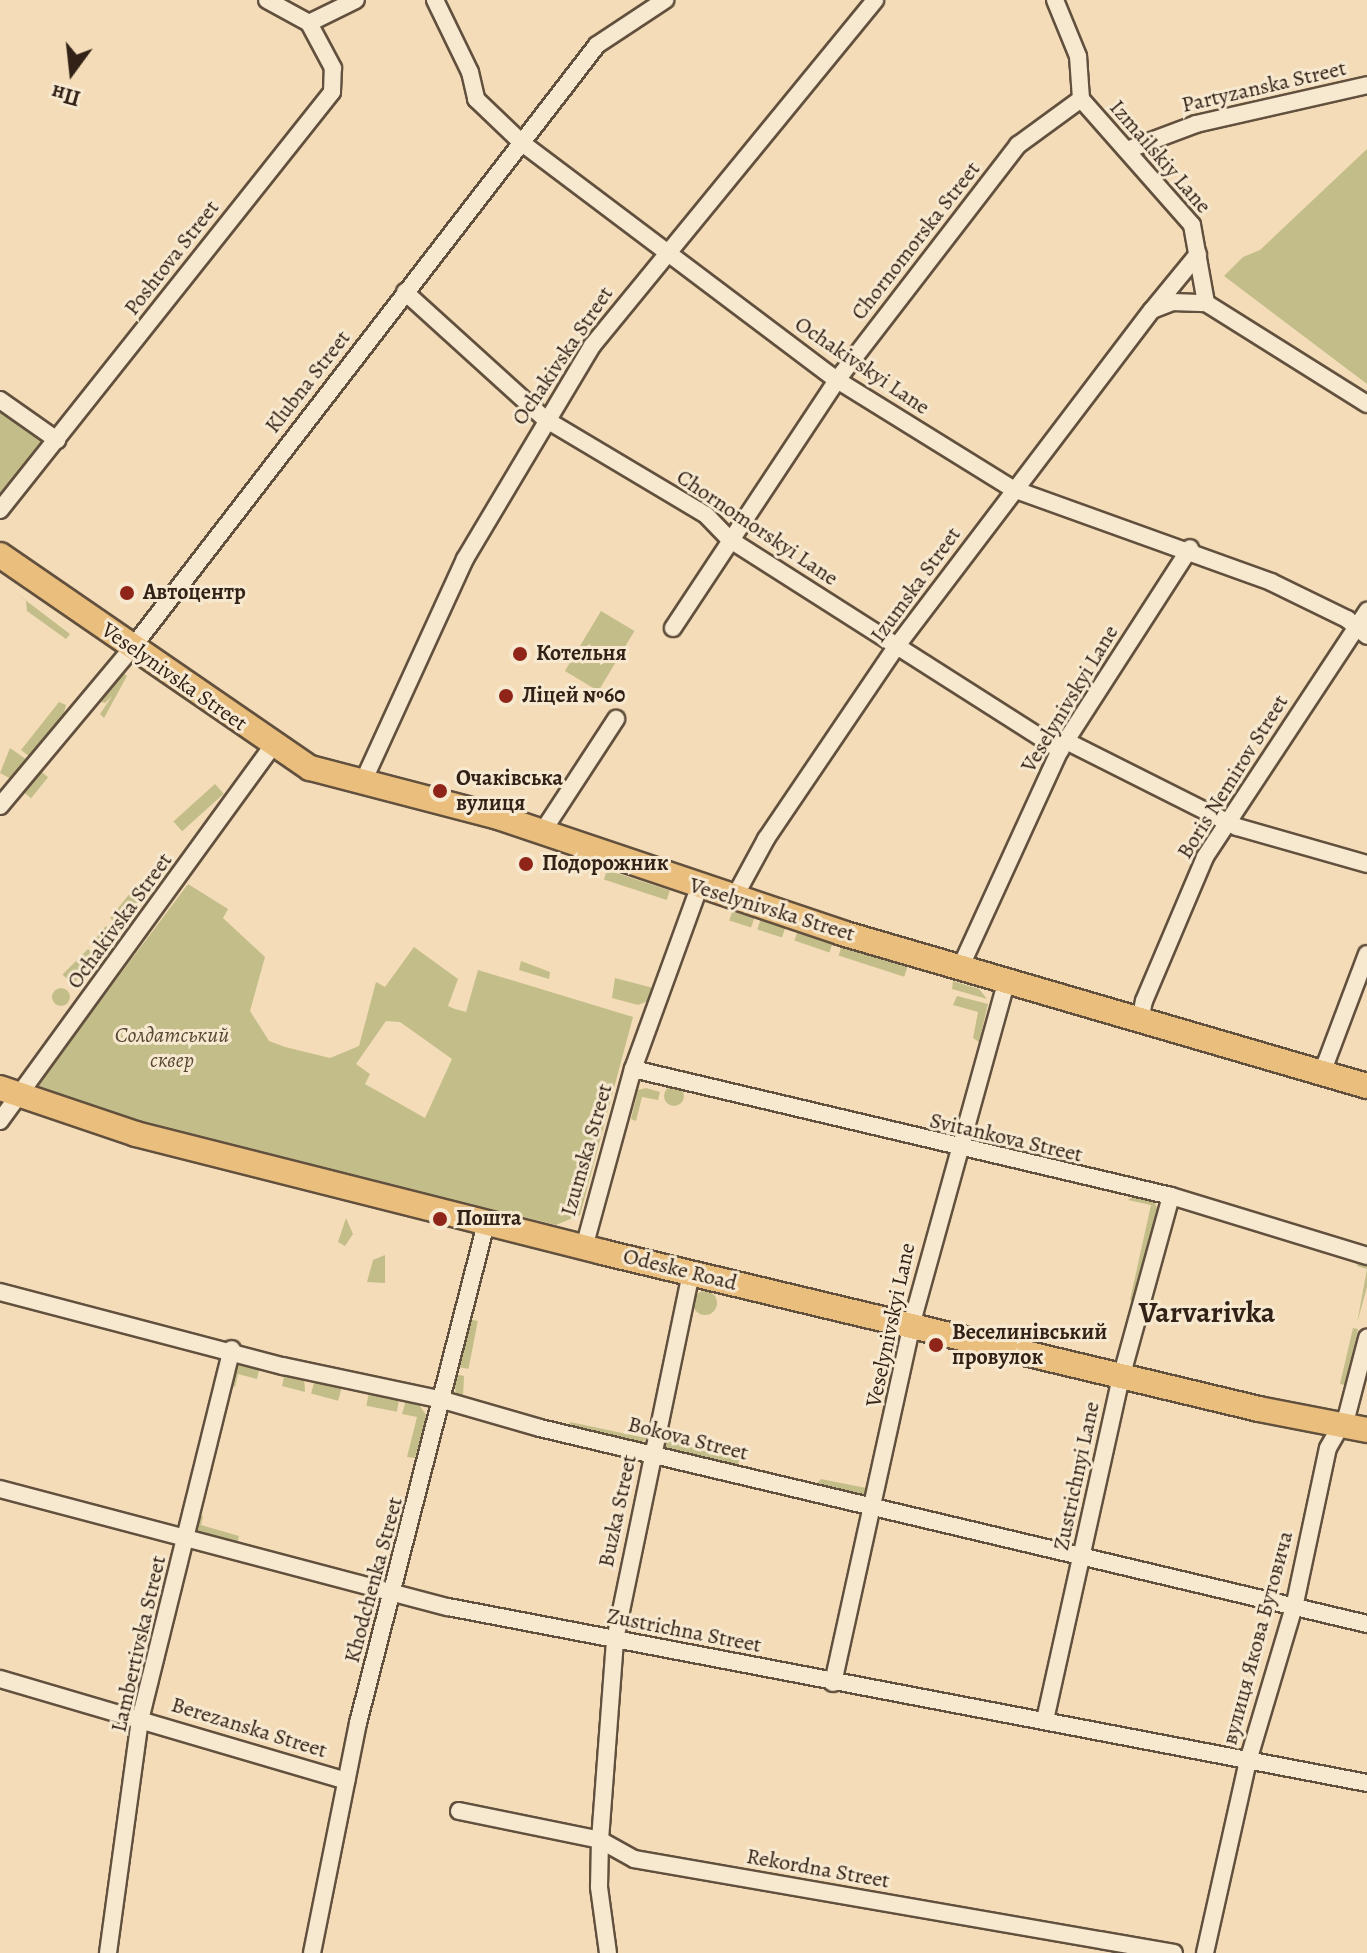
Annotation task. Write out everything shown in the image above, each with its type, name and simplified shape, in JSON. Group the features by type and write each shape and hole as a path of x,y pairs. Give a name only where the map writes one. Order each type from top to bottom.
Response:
{"highway":[{"name":"Veselynivska Street","path":"0,555 272,746 310,768 543,831 699,888 1367,1086"},
{"name":"Odeske Road","path":"9,1092 136,1134 691,1273 1121,1376 1367,1430"}],"street":[{"path":"267,0 309,23 356,0"},
{"name":"Ochakivskyi Lane","path":"435,0 470,72 476,99 522,143 664,254 837,380 1013,489 1190,548 1271,582 1362,631"},
{"name":"Klubna Street","path":"0,806 132,648 597,45 665,0"},
{"name":"Ochakivska Street","path":"362,784 439,609 545,419 592,346 664,254 875,0"},
{"name":"Izmailskiy Lane","path":"1055,0 1078,56 1081,99 1192,225 1206,303"},
{"name":"Poshtova Street","path":"0,510 332,92 333,68 309,23"},
{"name":"Partyzanska Street","path":"1127,150 1196,124 1367,85"},
{"name":"Chornomorska Street","path":"673,628 837,380 1018,145 1081,99"},
{"name":"Izumska Street","path":"734,898 766,839 896,647 1013,489 1198,254"},
{"name":"Chornomorskyi Lane","path":"405,292 545,419 706,515 729,539 896,647 970,688 986,707 1256,835 1367,864"},
{"path":"1152,310 1173,302 1206,303 1367,404"},
{"path":"0,400 57,440"},
{"name":"Veselynivskyi Lane","path":"961,966 1063,746 1190,548"},
{"name":"Boris Nemirov Street","path":"1140,1021 1186,895 1226,820 1362,631 1367,611"},
{"path":"543,831 616,719"},
{"name":"Ochakivska Street","path":"0,1121 9,1092 272,746"},
{"name":"Izumska Street","path":"585,1244 633,1069 699,888"},
{"path":"1322,1073 1367,954"},
{"name":"Veselynivskyi Lane","path":"833,1683 911,1326 953,1162 962,1149 1007,980"},
{"name":"Svitankova Street","path":"633,1069 1171,1196 1367,1256"},
{"name":"Zustrichnyi Lane","path":"1045,1720 1121,1376 1171,1196"},
{"name":"Khodchenka Street","path":"312,1953 346,1781 487,1220"},
{"name":"Buzka Street","path":"608,1953 599,1887 600,1840 615,1640 691,1273"},
{"name":"Bokova Street","path":"0,1292 392,1392 443,1400 498,1418 654,1452 871,1508 1295,1603 1367,1624"},
{"name":"вулиця Якова Бутовича","path":"1205,1953 1248,1761 1295,1603 1328,1448 1343,1424 1367,1338"},
{"name":"Lambertivska Street","path":"108,1953 140,1720 232,1349"},
{"name":"Zustrichna Street","path":"0,1489 393,1592 615,1640 1367,1783"},
{"name":"Berezanska Street","path":"0,1679 346,1781"},
{"name":"Rekordna Street","path":"459,1811 600,1840 634,1859 1174,1953"}],"green space":[{"path":"1367,149 1367,384 1224,276 1243,257 1260,250"},
{"path":"0,402 42,438 38,454 0,502"},
{"path":"12,590 70,634 66,639 27,611 26,601"},
{"path":"601,611 634,631 598,691 565,671"},
{"path":"119,670 127,676 104,718 100,714 112,696 105,703 94,700"},
{"path":"59,702 66,705 63,716 30,757 21,750"},
{"path":"10,748 27,760 13,780 0,773"},
{"path":"38,769 48,777 31,798 21,790"},
{"path":"215,784 224,794 182,831 173,821"},
{"path":"564,856 601,868 592,874 562,864"},
{"path":"607,870 670,890 667,900 604,880"},
{"path":"140,881 150,889 121,928 110,918"},
{"name":"Солдатський сквер","path":"188,884 228,909 223,918 265,957 250,1011 269,1041 285,1047 330,1058 359,1046 376,982 385,987 414,947 458,979 448,1006 455,1009 466,1012 478,970 633,1017 580,1215 556,1225 404,1188 402,1192 200,1142 34,1089","holes":["386,1021 400,1022 452,1059 425,1118 365,1084 370,1074 356,1064"]},
{"path":"733,909 755,916 751,928 729,920"},
{"path":"761,918 786,926 782,937 757,929"},
{"path":"106,926 115,935 101,954 91,944"},
{"path":"798,930 833,942 829,952 794,940"},
{"path":"842,945 908,966 904,977 839,955"},
{"path":"88,949 98,959 72,984 63,974"},
{"path":"521,961 550,972 549,979 519,970"},
{"path":"615,978 657,989 653,999 638,1005 612,998"},
{"path":"953,981 979,989 987,999 952,989"},
{"path":"61,988 70,997 61,1006 52,997"},
{"path":"957,996 988,1004 979,1042 973,1038 978,1012 953,1005"},
{"path":"674,1086 681,1089 684,1096 681,1103 674,1106 667,1103 664,1096 667,1089"},
{"path":"646,1088 660,1092 658,1100 642,1097 636,1121 631,1119 638,1090"},
{"path":"1134,1196 1155,1203 1158,1211 1135,1301 1130,1300 1151,1205 1128,1200"},
{"path":"346,1218 353,1234 345,1246 338,1242"},
{"path":"385,1255 385,1283 367,1282 373,1260"},
{"path":"1358,1260 1367,1261 1367,1269 1357,1266"},
{"path":"1367,1269 1367,1287 1357,1323"},
{"path":"705,1291 716,1298 717,1303 710,1314 705,1315 694,1308 693,1303 700,1292"},
{"path":"468,1319 478,1321 468,1369 459,1367"},
{"path":"1353,1328 1358,1329 1345,1385 1340,1384"},
{"path":"239,1362 260,1366 257,1379 238,1374 235,1387 230,1386"},
{"path":"285,1372 304,1377 305,1392 282,1386"},
{"path":"454,1374 464,1376 463,1397 511,1409 508,1415 456,1397"},
{"path":"315,1379 342,1386 338,1401 311,1393"},
{"path":"369,1392 399,1398 397,1412 366,1406"},
{"path":"406,1400 417,1402 427,1416 415,1458 407,1457 417,1417 402,1414"},
{"path":"646,1421 646,1439 638,1445 570,1431 570,1422 641,1437"},
{"path":"663,1422 670,1424 666,1440 739,1460 737,1470 665,1448 660,1444"},
{"path":"869,1476 875,1477 864,1498 812,1489 821,1479 866,1488"},
{"path":"197,1514 203,1516 201,1525 239,1536 236,1547 196,1534"}],"place":[{"name":"Автоцентр","path":"127,593"},
{"name":"Котельня","path":"520,654"},
{"name":"Ліцей №60","path":"506,696"},
{"name":"Очаківська вулиця","path":"440,791"},
{"name":"Подорожник","path":"526,864"},
{"name":"Пошта","path":"440,1219"},
{"name":"Веселинівський провулок","path":"936,1345"}],"district":[{"name":"Varvarivka","path":"1207,1312"}]}
